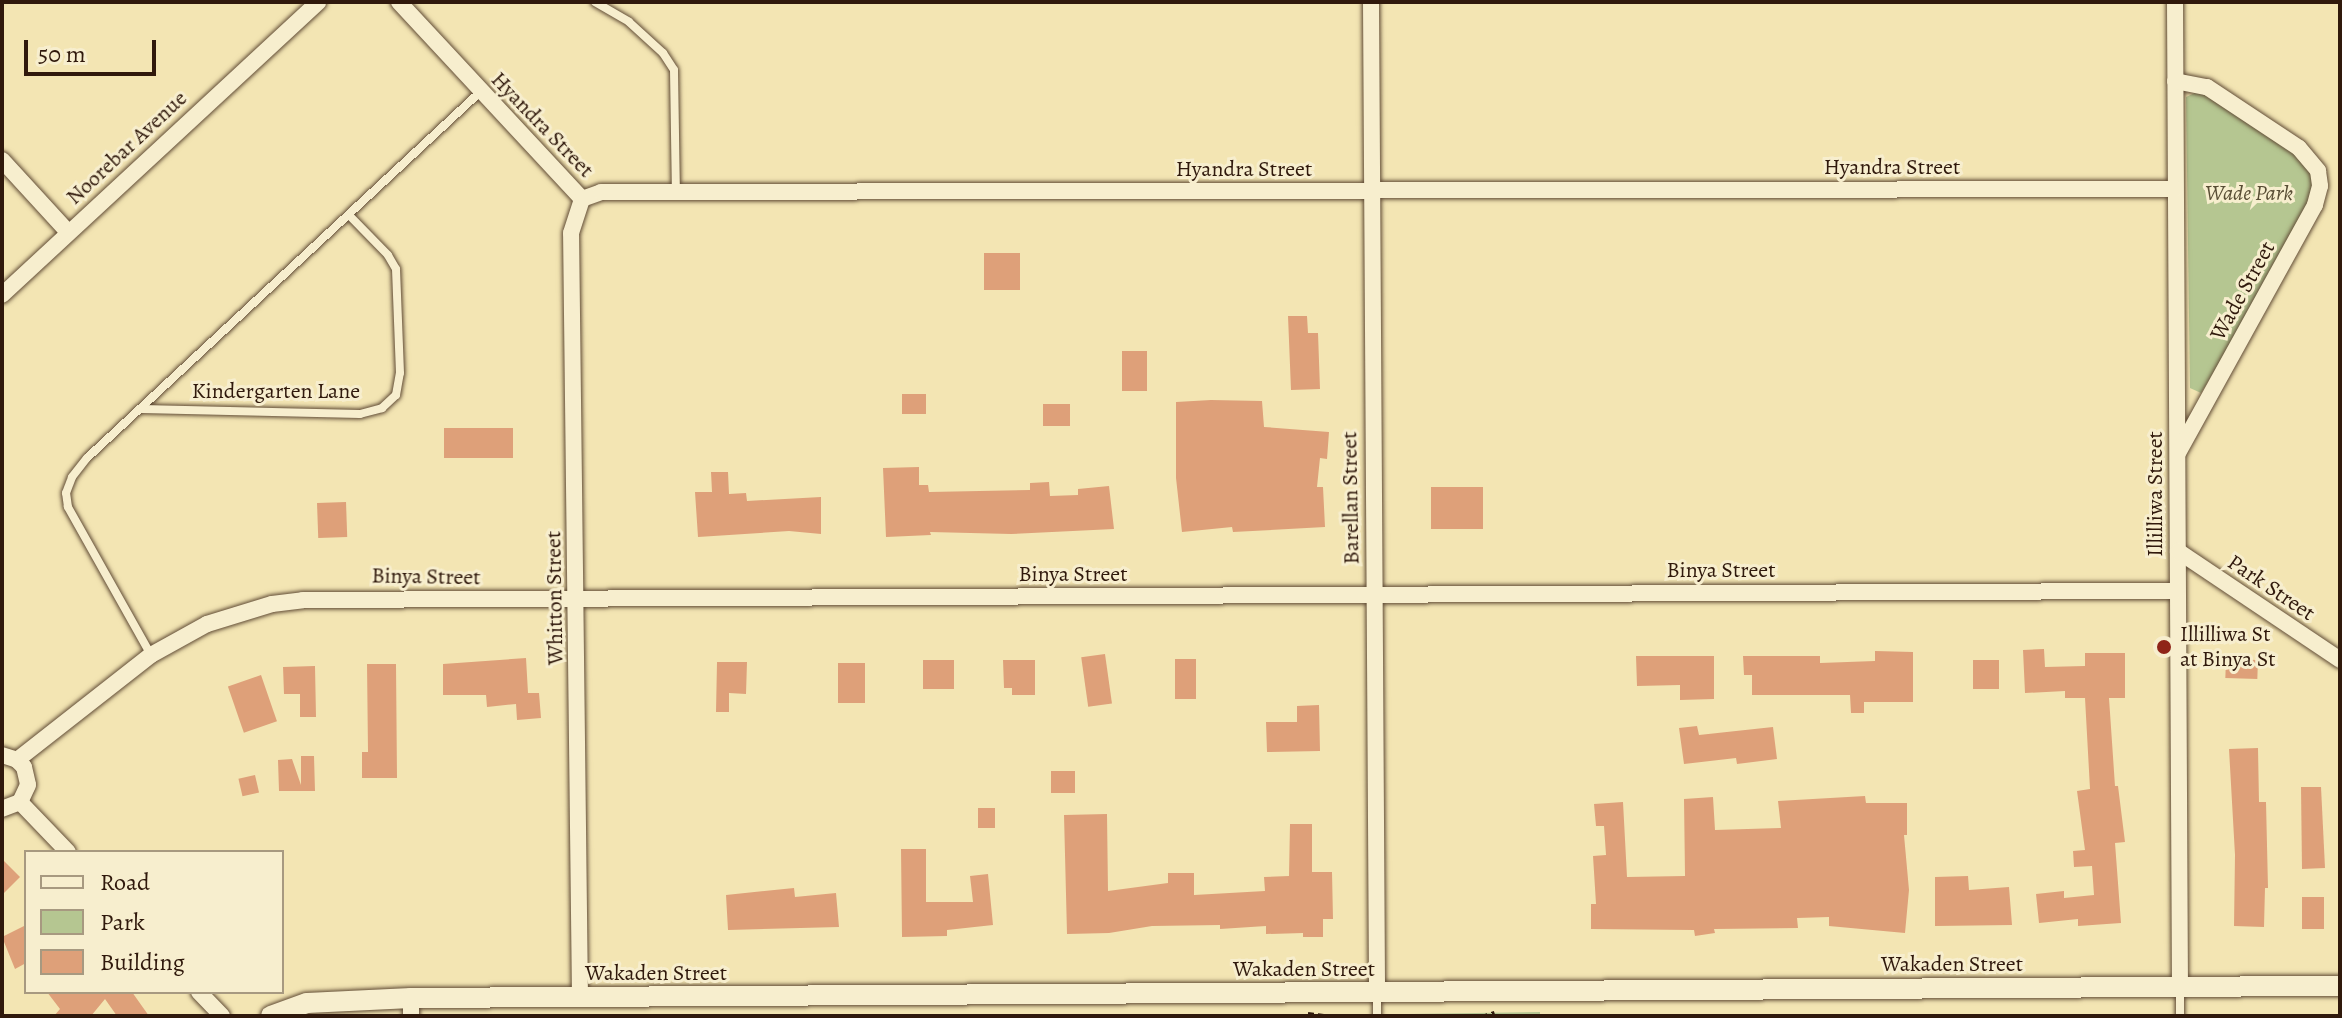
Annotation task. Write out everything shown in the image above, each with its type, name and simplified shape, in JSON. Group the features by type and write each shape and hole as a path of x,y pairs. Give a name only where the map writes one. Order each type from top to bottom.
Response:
{"street":[{"name":"Noorebar Avenue","path":"2,295 318,2"},
{"name":"Hyandra Street","path":"399,2 582,199 601,192 2175,189"},
{"name":"Barellan Street","path":"1371,2 1377,994"},
{"name":"Illilliwa Street","path":"2175,2 2180,987"},
{"name":"Wade Street","path":"2175,81 2207,87 2299,148 2318,171 2320,186 2315,205 2178,453"},
{"path":"2,160 68,232"},
{"name":"Whitton Street","path":"580,998 578,601 571,233 582,199"},
{"name":"Park Street","path":"2178,551 2340,660"},
{"name":"Binya Street","path":"10,758 151,655 207,624 272,604 370,598 578,601 2177,591"},
{"path":"2,809 20,802 28,785 28,775 10,758"},
{"path":"20,802 66,850"},
{"name":"Wakaden Street","path":"271,1016 307,1003 411,1007 580,998 2340,986"},
{"path":"201,994 222,1016"}],"lane":[{"path":"595,2 629,22 663,53 674,70 676,192"},
{"name":"Kindergarten Lane","path":"151,655 73,519 66,493 72,477 87,458 480,92"},
{"name":"Kindergarten Lane","path":"142,409 360,414 382,408 396,395 400,373 396,269 388,255 349,215"},
{"path":"2180,987 2180,1016"},
{"path":"1377,994 1377,1016"}],"green space":[{"name":"Wade Park","path":"2199,91 2300,154 2310,167 2315,205 2201,393 2190,388 2186,97"},
{"path":"1540,1012 1540,1016 1408,1016 1408,1014"}],"building":[{"path":"984,253 1020,253 1020,290 984,290"},
{"path":"1288,316 1307,316 1308,333 1318,333 1320,389 1291,390"},
{"path":"1122,351 1147,351 1147,391 1122,391"},
{"path":"902,394 926,394 926,414 902,414"},
{"path":"1262,401 1264,427 1329,432 1327,459 1320,458 1317,487 1323,487 1325,527 1233,532 1232,527 1182,532 1176,478 1176,402"},
{"path":"1043,404 1070,404 1070,426 1043,426"},
{"path":"444,428 513,428 513,458 444,458"},
{"path":"919,467 919,485 928,485 929,492 1030,490 1030,483 1049,482 1050,496 1078,495 1078,489 1109,486 1114,529 1011,534 930,532 931,535 886,537 883,468"},
{"path":"711,472 728,472 729,494 746,493 747,501 821,497 821,534 789,531 698,537 695,492 712,492"},
{"path":"1431,487 1483,487 1483,529 1431,529"},
{"path":"346,502 347,537 318,538 317,503"},
{"path":"2044,649 2045,667 2085,666 2085,653 2125,653 2125,698 2109,698 2115,786 2118,786 2125,842 2115,843 2121,923 2078,926 2078,919 2039,923 2036,894 2064,891 2064,898 2094,895 2092,866 2074,867 2073,851 2085,850 2077,791 2090,789 2085,698 2065,698 2065,691 2025,693 2023,650"},
{"path":"1875,651 1913,652 1913,702 1864,702 1864,713 1851,713 1850,695 1752,695 1752,675 1744,675 1743,656 1820,656 1820,663 1875,661"},
{"path":"1105,654 1112,704 1088,707 1081,657"},
{"path":"1636,656 1714,656 1714,699 1680,700 1680,685 1637,686"},
{"path":"526,658 528,693 539,693 541,718 517,720 516,704 487,707 486,695 443,695 443,664"},
{"path":"1175,659 1196,659 1196,699 1175,699"},
{"path":"2226,659 2258,660 2257,679 2225,678"},
{"path":"923,660 954,660 954,689 923,689"},
{"path":"1003,660 1035,660 1035,695 1012,695 1012,688 1004,688"},
{"path":"1973,660 1999,660 1999,689 1973,689"},
{"path":"717,662 747,662 746,694 729,693 729,712 716,712"},
{"path":"838,663 865,663 865,703 838,703"},
{"path":"367,664 396,664 397,778 362,778 362,752 368,752"},
{"path":"315,666 316,717 300,717 300,694 284,694 283,667"},
{"path":"261,675 277,721 244,733 228,686"},
{"path":"1319,705 1320,751 1267,752 1266,722 1297,722 1297,706"},
{"path":"1697,726 1699,735 1773,727 1777,759 1737,764 1736,758 1684,764 1679,728"},
{"path":"2258,748 2259,802 2266,802 2268,888 2265,888 2264,927 2234,926 2235,855 2229,749"},
{"path":"301,756 314,756 315,791 279,791 278,760 292,759 301,785"},
{"path":"1051,771 1075,771 1075,793 1051,793"},
{"path":"255,775 259,793 242,796 238,779"},
{"path":"2301,787 2321,787 2325,868 2302,869"},
{"path":"1865,796 1866,803 1907,803 1907,835 1904,835 1909,890 1905,933 1829,926 1829,917 1797,918 1798,928 1714,929 1715,933 1695,936 1694,930 1591,929 1591,904 1596,904 1593,856 1606,855 1604,826 1596,826 1594,804 1623,802 1627,877 1685,876 1684,799 1713,797 1715,830 1781,828 1778,801"},
{"path":"978,808 995,808 995,828 978,828"},
{"path":"1107,814 1108,891 1168,883 1168,873 1194,873 1194,895 1265,891 1264,877 1289,876 1290,824 1312,824 1312,872 1332,872 1333,919 1323,919 1323,937 1303,937 1303,933 1266,934 1266,926 1220,929 1220,925 1152,926 1109,933 1067,934 1064,815"},
{"path":"901,849 926,849 926,902 973,902 970,876 988,874 993,925 947,930 947,936 902,937"},
{"path":"2,859 20,877 2,895"},
{"path":"1968,876 1969,890 2009,887 2012,925 1935,926 1935,877"},
{"path":"794,888 795,897 836,893 839,927 728,930 726,895"},
{"path":"2302,897 2324,897 2324,929 2302,929"},
{"path":"24,926 24,964 15,969 2,937"},
{"path":"49,994 133,994 149,1016 117,1016 105,999 91,1016 54,1016 60,1009"}],"place":[{"name":"Illilliwa St at Binya St","path":"2164,647"}]}
